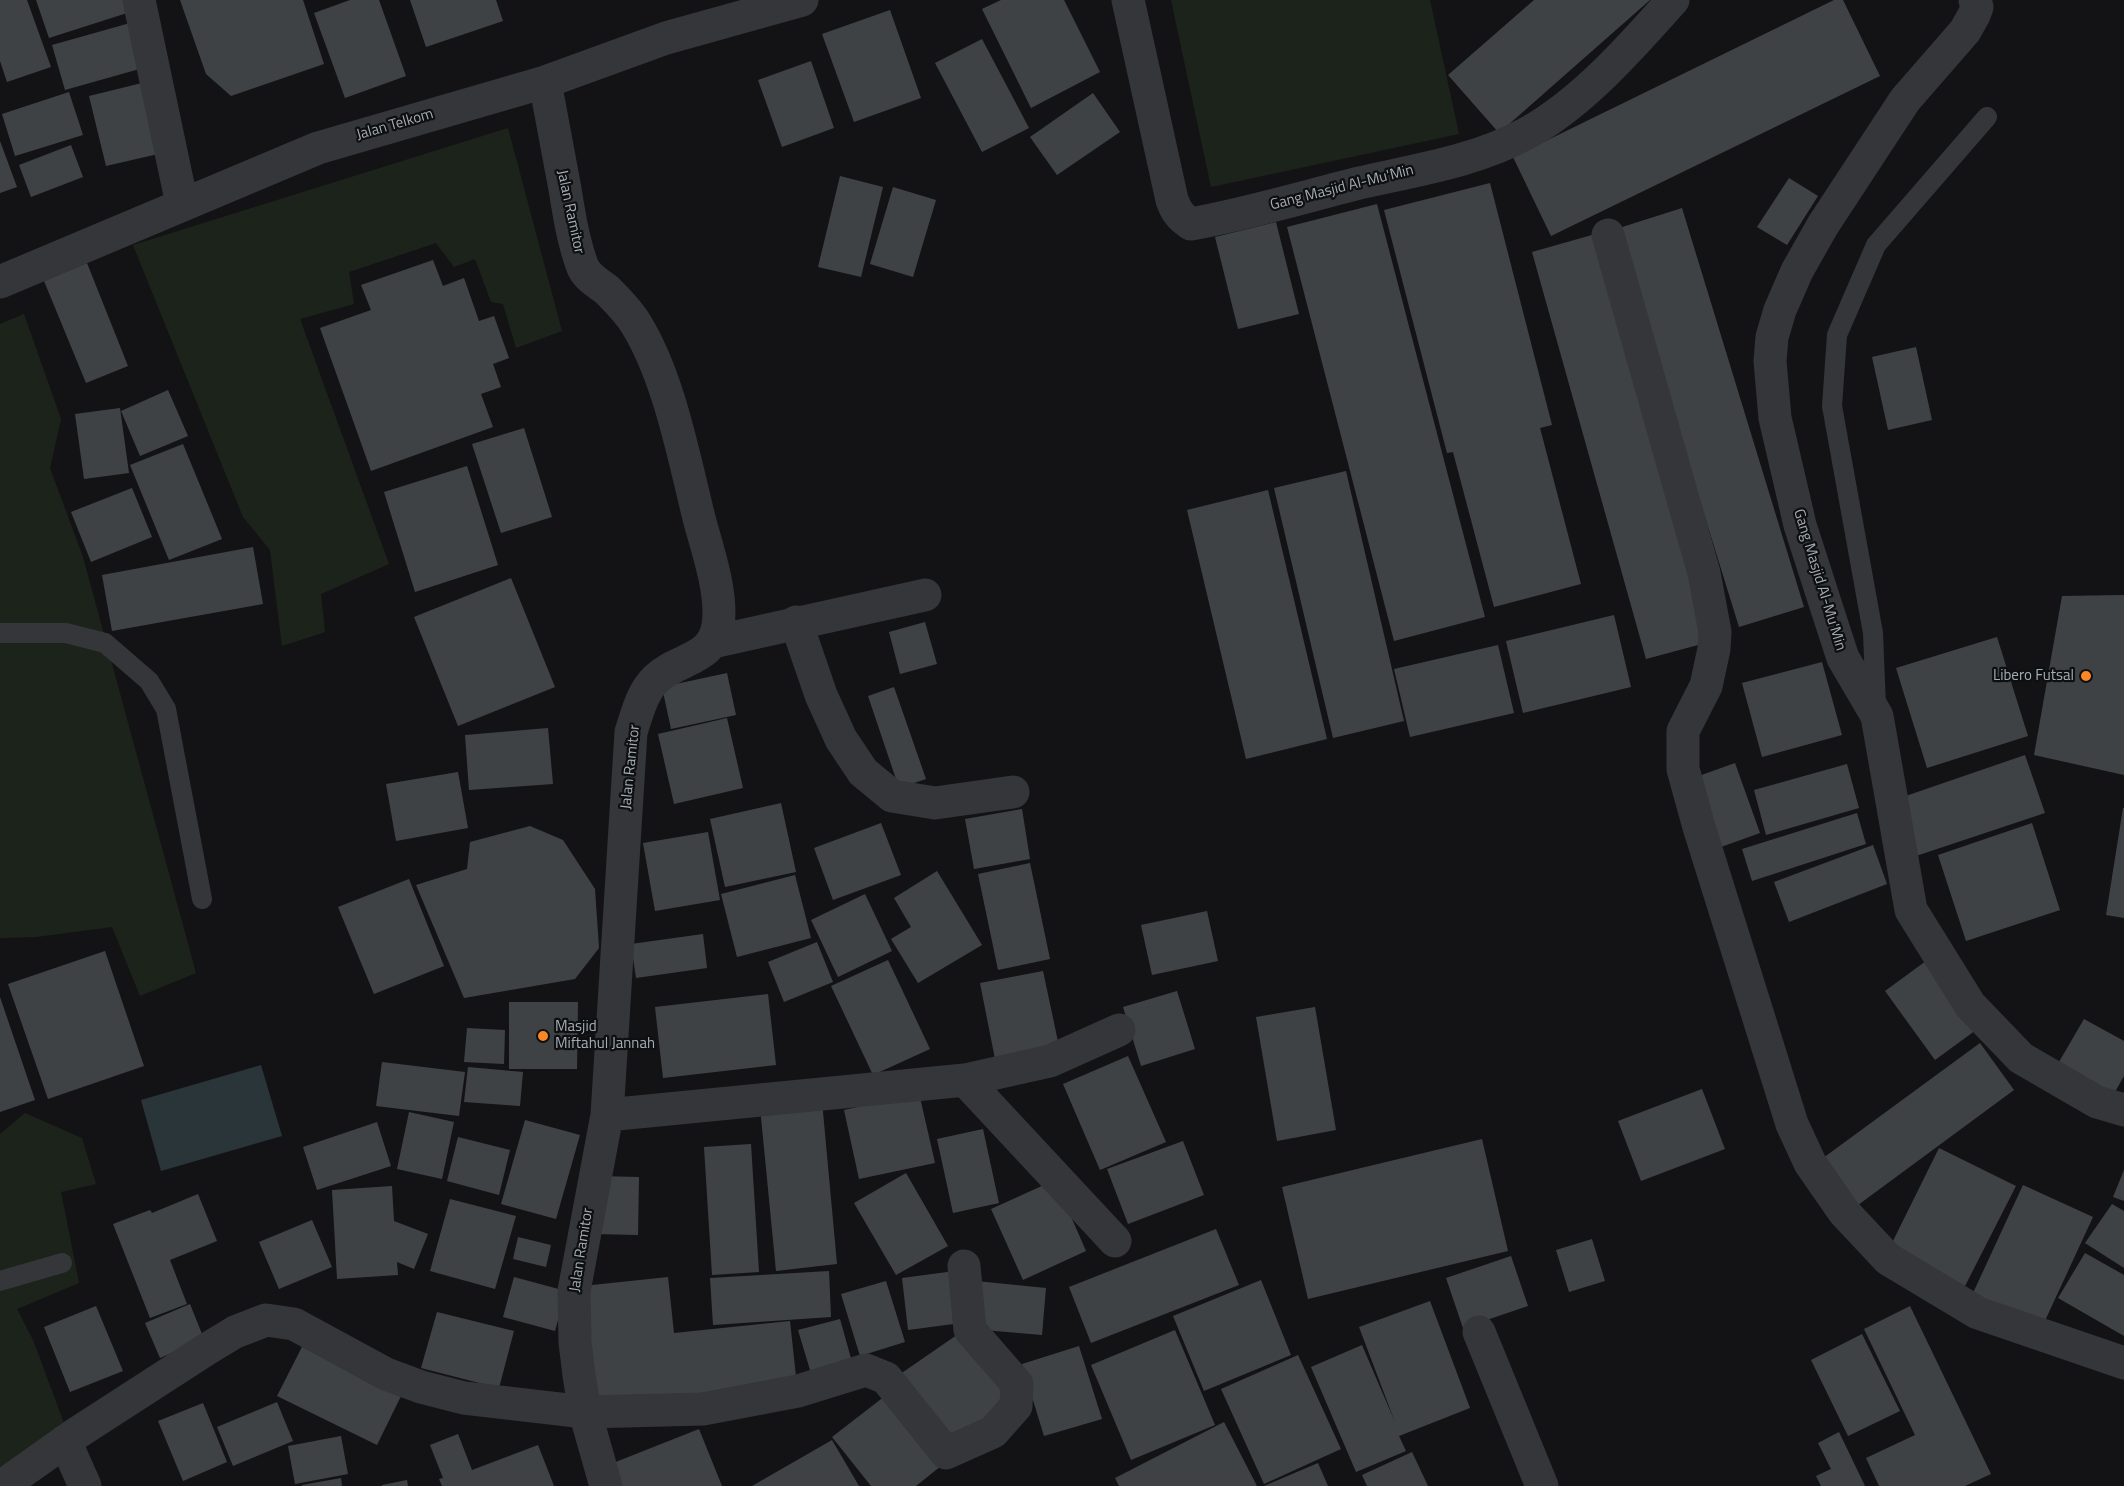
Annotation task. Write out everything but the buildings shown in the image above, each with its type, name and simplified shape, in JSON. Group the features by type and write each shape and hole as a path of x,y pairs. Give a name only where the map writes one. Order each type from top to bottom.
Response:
{"street":[{"path":"139,0 182,204"},
{"name":"Jalan Telkom","path":"0,282 318,148 545,82 666,38 802,0"},
{"name":"Gang Masjid Al-Mu'Min","path":"1128,0 1172,200 1181,218 1191,224 1474,156 1529,133 1553,117 1612,65 1673,0"},
{"name":"Gang Masjid Al-Mu'Min","path":"1975,0 1977,7 1965,31 1905,100 1823,225 1797,271 1780,310 1772,337 1770,361 1775,418 1800,525 1843,658 1877,716 1911,910 1970,1005 2021,1058 2097,1102 2124,1110"},
{"name":"Jalan Ramitor","path":"545,82 571,225 582,265 586,273 615,298 635,321 646,341 673,417 714,576 718,624 713,642 690,660 655,679 644,696 632,732 607,1115 574,1291 575,1342 585,1412 606,1486"},
{"path":"1608,235 1704,573 1715,632 1714,649 1706,686 1683,731 1683,769 1706,850 1796,1134 1810,1163 1844,1212 1888,1259 1978,1313 2124,1363"},
{"path":"713,642 925,595"},
{"path":"796,622 821,695 841,740 863,772 892,796 935,803 1013,792"},
{"path":"607,1115 965,1080 1050,1061 1119,1030"},
{"path":"965,1080 1115,1241"},
{"path":"2,1486 65,1441 235,1332 266,1320 294,1324 386,1374 420,1387 464,1398 585,1412 703,1409 798,1391 867,1370 885,1378 946,1453 993,1432 1016,1406 1017,1384 970,1330 964,1266"},
{"path":"1479,1332 1542,1486"},
{"path":"65,1441 85,1486"}],"lane":[{"path":"1877,716 1874,633 1832,405 1837,335 1876,245 1988,117"},
{"path":"0,633 66,633 105,643 150,681 166,709 202,899"},
{"path":"0,1281 62,1263"}],"shaded area":[{"path":"1171,0 1430,0 1459,134 1211,187"},
{"path":"508,128 562,331 516,348 503,304 491,302 475,259 454,267 436,243 349,272 354,304 300,319 389,564 321,594 325,632 282,646 270,550 243,517 133,245"},
{"path":"24,314 61,419 50,468 83,557 196,973 140,996 112,927 36,937 0,938 0,324"},
{"path":"261,1065 282,1136 161,1171 141,1100"},
{"path":"25,1113 82,1138 96,1184 61,1192 79,1283 17,1309 33,1340 71,1442 0,1467 0,1134"}],"place":[{"name":"Libero Futsal","path":"2086,676"},
{"name":"Masjid Miftahul Jannah","path":"543,1036"}]}
